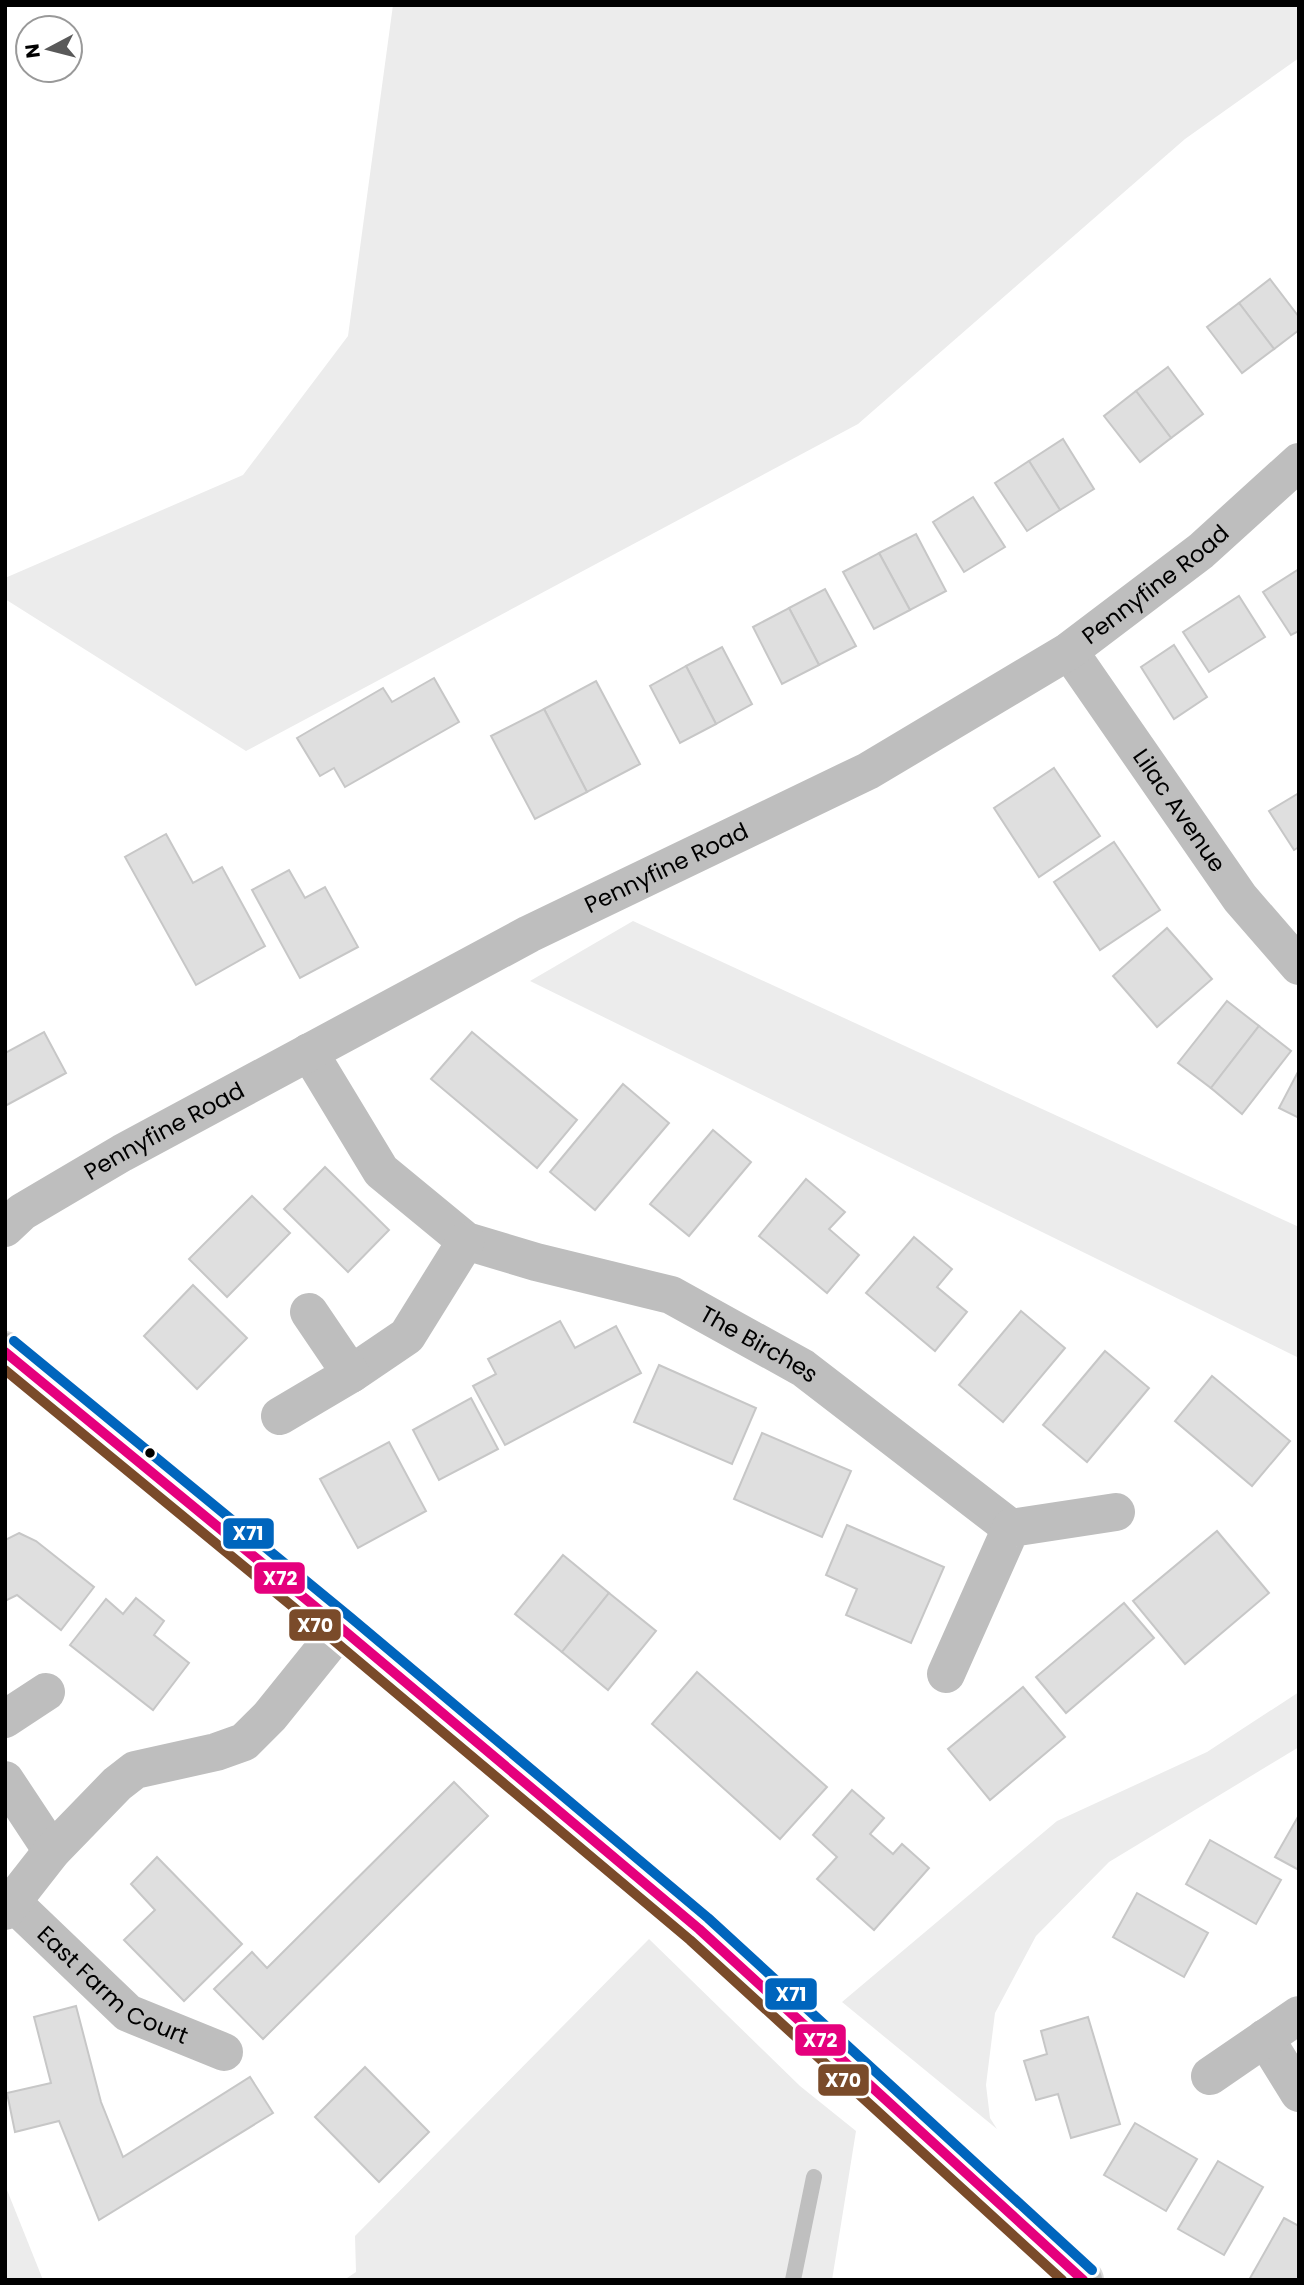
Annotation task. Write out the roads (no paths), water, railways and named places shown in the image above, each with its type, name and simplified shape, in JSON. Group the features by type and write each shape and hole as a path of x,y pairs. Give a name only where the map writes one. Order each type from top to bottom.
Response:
{"main road":[{"name":"Pennyfine Road","path":"5,1228 22,1212 122,1153 529,934 868,771 1069,650 1201,551 1299,462"},
{"name":"Lilac Avenue","path":"1069,650 1240,898 1299,966"},
{"name":"The Birches","path":"309,1052 381,1171 466,1241 536,1262 671,1295 803,1368 1011,1528"},
{"path":"280,1416 351,1374 407,1336 466,1241"},
{"path":"309,1312 351,1374"},
{"path":"5,1352 341,1628 699,1929 1083,2280"},
{"path":"946,1674 1011,1528 1116,1512"},
{"name":"East Farm Court","path":"224,2052 128,2014 9,1906 52,1851 117,1784 135,1770 216,1752 244,1742 270,1716 341,1628"},
{"path":"5,1719 46,1692"},
{"path":"5,1780 52,1851"},
{"path":"1210,2076 1299,2015"},
{"path":"1265,2038 1299,2092"}],"waterway":[{"path":"793,2280 814,2177"}]}
